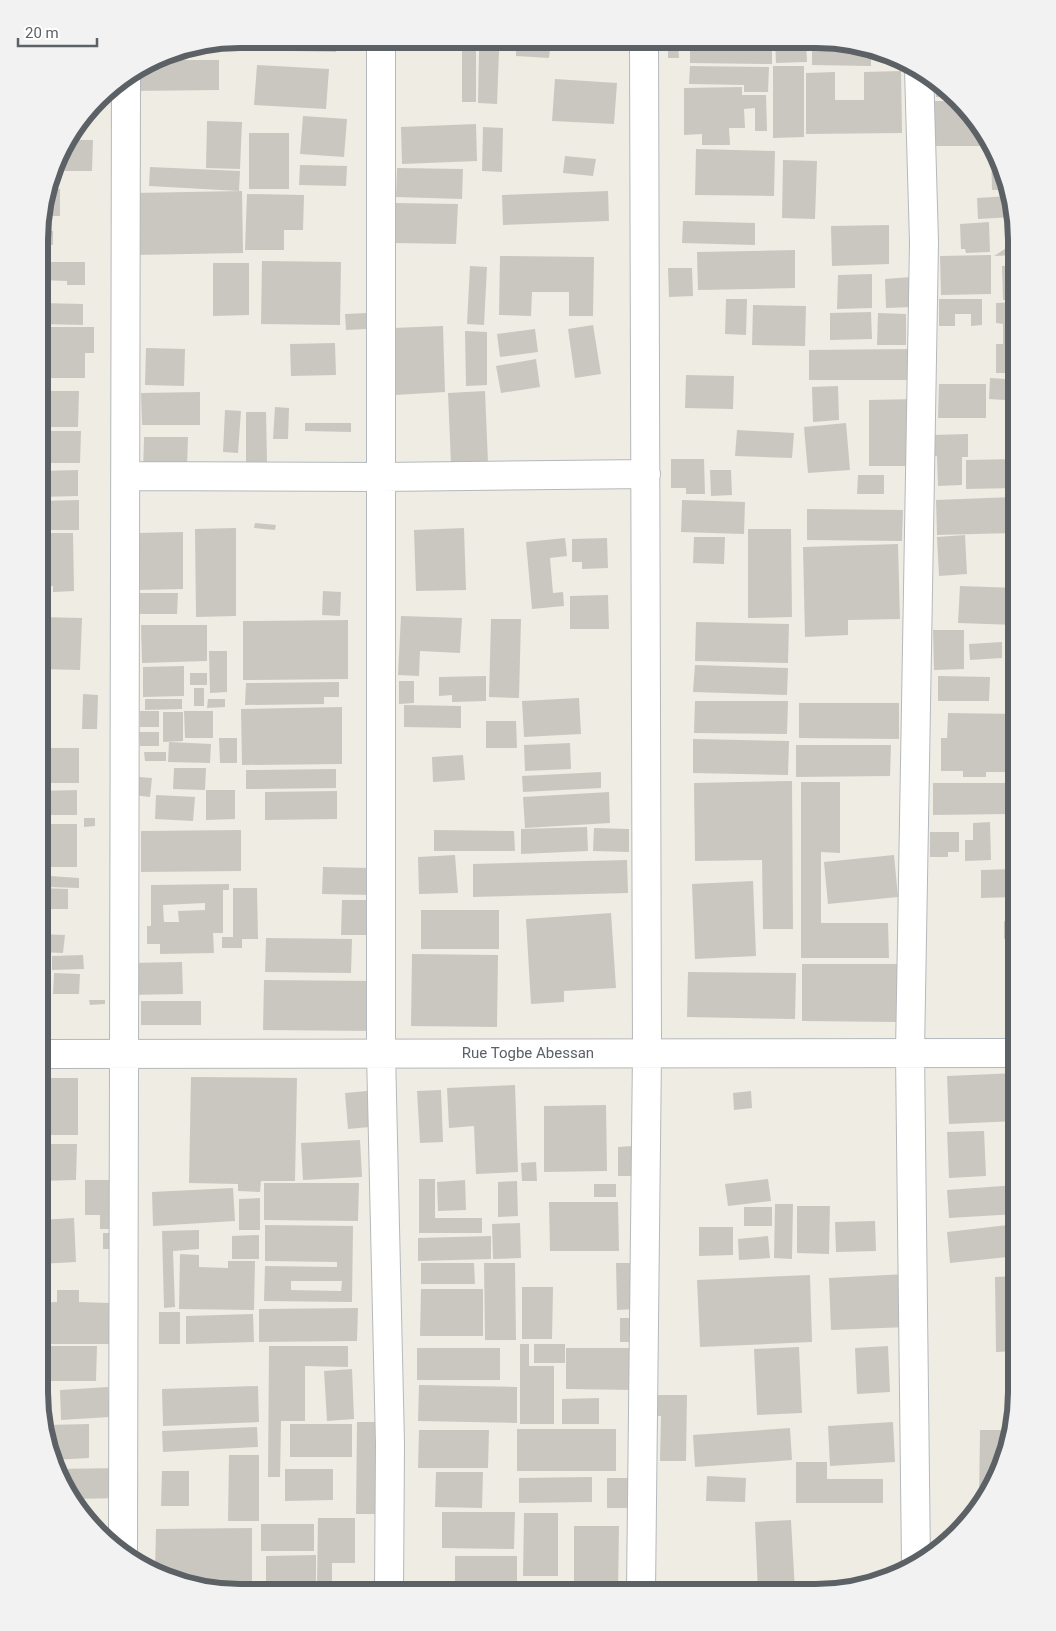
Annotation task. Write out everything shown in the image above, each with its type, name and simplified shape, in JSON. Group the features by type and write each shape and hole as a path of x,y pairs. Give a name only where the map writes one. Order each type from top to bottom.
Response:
{"street":[{"path":"381,48 381,1054 390,1444 389,1584"},
{"path":"641,1584 647,1053 644,48"},
{"path":"916,1556 910,1053 924,242 919,78"},
{"path":"124,1545 126,85"},
{"path":"126,476 381,477 646,474"},
{"name":"Rue Togbe Abessan","path":"48,1054 1008,1053"}],"building":[{"path":"246,48 283,48 283,50 246,50"},
{"path":"291,48 336,48 336,52 291,51"},
{"path":"516,48 550,48 549,58 516,56"},
{"path":"678,48 679,58 668,58 668,49 661,49"},
{"path":"690,48 772,48 772,64 690,63"},
{"path":"775,48 806,48 807,62 776,63"},
{"path":"812,48 841,49 871,56 871,66 812,65"},
{"path":"462,51 476,51 476,102 462,102"},
{"path":"479,51 499,51 497,104 478,103"},
{"path":"172,60 219,60 219,90 130,91 130,82 166,62"},
{"path":"257,65 329,69 326,109 254,105"},
{"path":"690,66 769,67 768,92 744,92 744,85 689,84"},
{"path":"773,66 804,66 804,137 773,138"},
{"path":"901,71 902,133 806,134 806,73 835,72 835,100 864,100 864,72"},
{"path":"555,79 617,83 614,124 552,121"},
{"path":"742,87 742,95 766,95 767,131 755,131 755,108 744,109 745,128 729,128 730,145 702,145 702,134 684,135 684,88"},
{"path":"936,89 945,97 936,97"},
{"path":"932,101 949,101 969,123 984,146 931,146"},
{"path":"303,116 347,119 344,157 300,154"},
{"path":"207,121 242,122 240,169 206,168"},
{"path":"476,124 477,161 402,164 401,127"},
{"path":"483,127 503,128 502,172 482,171"},
{"path":"249,133 289,133 289,189 249,189"},
{"path":"76,140 93,140 92,171 60,171"},
{"path":"696,149 775,151 774,196 695,195"},
{"path":"565,156 596,159 593,176 563,173"},
{"path":"783,160 817,161 815,219 782,218"},
{"path":"991,160 1002,190 992,190"},
{"path":"300,165 347,166 346,186 299,185"},
{"path":"150,167 240,171 239,191 149,186"},
{"path":"397,168 463,169 462,199 396,197"},
{"path":"54,189 60,189 60,216 49,216"},
{"path":"242,191 243,253 134,255 133,193"},
{"path":"608,191 609,221 503,225 502,195"},
{"path":"247,194 304,195 303,230 284,230 284,250 245,250"},
{"path":"1004,196 1007,217 978,219 977,198"},
{"path":"395,203 458,204 456,244 394,243"},
{"path":"683,221 755,223 755,245 682,243"},
{"path":"989,222 990,252 966,253 965,249 961,249 960,224"},
{"path":"889,225 889,264 832,266 831,226"},
{"path":"48,231 53,231 53,245 48,245"},
{"path":"1008,247 1008,255 994,256"},
{"path":"795,250 795,288 698,290 697,252"},
{"path":"991,255 991,294 941,295 940,256"},
{"path":"500,256 594,257 593,316 569,316 569,292 532,292 531,316 499,315"},
{"path":"262,261 341,262 340,325 261,324"},
{"path":"48,262 85,262 85,285 67,285 67,281 48,280"},
{"path":"213,263 249,263 249,315 213,316"},
{"path":"470,266 487,267 484,325 467,324"},
{"path":"1002,266 1008,266 1008,300 1003,300"},
{"path":"668,268 692,268 693,296 669,297"},
{"path":"872,274 872,308 837,309 838,275"},
{"path":"911,277 912,307 886,308 885,279"},
{"path":"726,299 747,299 746,335 725,334"},
{"path":"939,299 982,299 982,325 971,326 971,314 955,314 955,326 939,326"},
{"path":"1008,302 1008,373 996,373 996,344 1003,344 1003,324 996,323 996,303"},
{"path":"48,303 83,304 83,325 48,324"},
{"path":"753,305 806,306 805,346 752,345"},
{"path":"871,312 872,339 830,340 830,313"},
{"path":"367,313 367,329 346,330 345,314"},
{"path":"878,313 906,314 906,345 877,345"},
{"path":"593,325 601,374 575,378 568,329"},
{"path":"443,326 445,392 395,395 393,328"},
{"path":"48,327 94,327 94,353 85,353 85,378 48,378"},
{"path":"535,329 538,352 500,357 497,334"},
{"path":"465,331 487,332 487,385 466,386"},
{"path":"335,343 336,375 291,376 290,344"},
{"path":"146,348 185,349 184,386 145,385"},
{"path":"910,349 910,380 809,380 809,350"},
{"path":"536,359 540,387 501,393 496,366"},
{"path":"686,375 734,376 733,409 685,408"},
{"path":"990,378 1005,379 1005,400 989,399"},
{"path":"939,384 986,384 986,418 938,418"},
{"path":"838,386 839,420 813,422 812,387"},
{"path":"48,391 79,391 78,427 48,427"},
{"path":"485,391 488,462 451,464 448,393"},
{"path":"200,392 200,425 142,425 141,393"},
{"path":"916,399 916,466 869,466 869,400"},
{"path":"275,407 289,408 288,439 273,439"},
{"path":"225,410 241,411 238,453 223,452"},
{"path":"246,412 266,412 267,462 246,462"},
{"path":"305,423 351,423 351,432 305,431"},
{"path":"846,423 850,470 808,473 804,427"},
{"path":"737,430 794,433 792,458 735,456"},
{"path":"48,431 81,431 80,463 48,463"},
{"path":"968,434 968,457 962,457 962,485 938,486 937,456 933,456 932,435"},
{"path":"144,437 188,437 187,467 143,472"},
{"path":"671,459 704,459 705,494 686,494 686,488 671,488"},
{"path":"1008,459 1008,488 966,489 966,460"},
{"path":"78,470 78,496 48,497 48,471"},
{"path":"710,470 731,470 732,495 711,496"},
{"path":"858,475 884,475 884,494 857,494"},
{"path":"1008,497 1008,533 937,535 936,500"},
{"path":"79,500 79,530 48,530 48,501"},
{"path":"682,500 745,502 744,534 681,532"},
{"path":"807,509 903,510 902,541 807,540"},
{"path":"255,523 276,525 275,530 254,528"},
{"path":"236,528 236,616 196,617 195,529"},
{"path":"464,528 466,590 416,591 414,530"},
{"path":"748,529 791,529 792,617 748,618"},
{"path":"183,532 183,589 137,590 137,533"},
{"path":"48,533 73,533 74,591 53,592 53,586 48,586"},
{"path":"965,535 967,574 939,576 937,537"},
{"path":"694,537 725,537 724,564 693,563"},
{"path":"565,538 567,556 550,558 553,593 563,592 564,606 532,609 526,542"},
{"path":"607,538 608,568 582,569 582,562 572,562 572,539"},
{"path":"898,544 900,619 848,620 848,635 805,637 803,547"},
{"path":"960,586 1008,588 1008,625 958,623"},
{"path":"323,591 341,592 340,616 322,615"},
{"path":"133,593 178,593 177,614 134,614"},
{"path":"608,595 609,629 570,629 570,596"},
{"path":"401,616 462,618 460,653 420,651 419,676 398,675"},
{"path":"48,617 82,618 80,670 48,669"},
{"path":"491,619 521,619 519,698 489,697"},
{"path":"348,620 348,679 243,680 243,621"},
{"path":"696,622 789,624 788,663 695,661"},
{"path":"141,625 207,625 207,661 142,663"},
{"path":"933,630 964,630 964,669 934,670"},
{"path":"1002,642 1002,658 970,660 969,644"},
{"path":"209,651 227,651 227,692 210,693"},
{"path":"695,665 788,668 787,695 693,692"},
{"path":"184,666 184,696 143,697 143,667"},
{"path":"190,673 207,673 207,685 190,685"},
{"path":"486,676 486,701 452,702 452,695 439,696 439,677"},
{"path":"938,676 990,677 989,701 938,701"},
{"path":"399,681 414,681 414,703 399,704"},
{"path":"339,682 339,697 324,697 324,704 245,705 246,683"},
{"path":"48,688 51,688 50,735 48,735"},
{"path":"194,688 204,688 204,706 194,706"},
{"path":"83,694 98,695 97,729 82,729"},
{"path":"579,698 581,734 524,737 522,701"},
{"path":"145,699 182,699 182,709 145,710"},
{"path":"208,699 225,699 225,707 207,708"},
{"path":"695,701 788,701 787,734 694,733"},
{"path":"799,703 899,703 899,739 799,738"},
{"path":"404,705 461,706 461,728 404,727"},
{"path":"342,707 342,764 242,765 241,709"},
{"path":"140,711 159,711 159,727 140,727"},
{"path":"184,711 213,711 213,738 185,738"},
{"path":"163,712 183,712 183,741 163,742"},
{"path":"948,713 1008,714 1008,772 986,772 986,777 963,777 963,771 941,771 941,738 947,738"},
{"path":"486,721 516,721 517,748 486,748"},
{"path":"139,732 159,732 159,746 140,746"},
{"path":"219,738 237,738 237,763 220,763"},
{"path":"693,739 789,741 788,775 693,773"},
{"path":"169,742 211,744 210,763 168,762"},
{"path":"570,743 571,769 525,771 524,745"},
{"path":"796,745 891,745 890,776 796,777"},
{"path":"48,748 79,748 79,783 48,783"},
{"path":"144,752 166,752 166,761 145,761"},
{"path":"463,755 465,780 433,782 432,757"},
{"path":"174,768 206,768 205,790 173,789"},
{"path":"336,769 336,788 246,789 246,770"},
{"path":"601,772 601,788 523,792 522,776"},
{"path":"128,776 152,778 150,797 125,794"},
{"path":"792,781 793,929 763,929 762,860 695,861 694,783"},
{"path":"801,782 840,782 840,853 821,852 821,923 888,923 889,958 801,958"},
{"path":"933,783 1008,783 1008,814 933,815"},
{"path":"77,790 77,815 48,815 48,791"},
{"path":"206,790 235,790 235,819 206,820"},
{"path":"337,791 337,819 265,820 265,792"},
{"path":"609,792 610,823 525,828 523,797"},
{"path":"156,795 195,797 193,821 155,819"},
{"path":"84,818 95,818 95,826 84,827"},
{"path":"990,822 991,860 965,861 965,840 973,840 973,823"},
{"path":"48,824 77,824 77,867 48,867"},
{"path":"587,827 588,851 521,854 521,829"},
{"path":"594,828 629,829 629,852 593,851"},
{"path":"241,830 241,871 141,872 141,831"},
{"path":"434,830 514,831 515,851 434,851"},
{"path":"930,832 959,832 959,852 948,852 948,857 930,857"},
{"path":"455,855 458,893 419,894 418,857"},
{"path":"894,855 898,897 828,904 824,862"},
{"path":"627,860 628,893 473,897 473,864"},
{"path":"323,867 372,868 372,895 322,894"},
{"path":"1008,869 1008,897 981,898 981,870"},
{"path":"50,876 79,878 79,888 50,887"},
{"path":"753,881 756,956 695,959 692,884"},
{"path":"229,884 229,890 223,890 223,933 213,933 214,953 160,954 160,944 147,944 147,926 151,926 151,885","holes":["205,903 205,910 178,911 179,922 164,922 163,905"]},
{"path":"48,888 68,889 68,909 48,909"},
{"path":"233,888 257,888 258,939 242,939 242,948 222,948 222,937 233,937"},
{"path":"342,900 368,900 367,935 341,935"},
{"path":"421,910 499,910 499,949 421,949"},
{"path":"611,913 616,988 564,991 564,1002 531,1004 526,919"},
{"path":"1004,921 1008,921 1008,939 1004,939"},
{"path":"48,934 65,935 63,953 48,952"},
{"path":"266,938 352,939 351,973 265,972"},
{"path":"412,954 498,955 497,1027 411,1026"},
{"path":"83,955 84,969 52,970 52,956"},
{"path":"182,962 183,994 129,995 129,963"},
{"path":"802,964 899,964 898,1022 802,1021"},
{"path":"688,972 796,973 795,1019 687,1017"},
{"path":"54,973 80,974 79,994 53,994"},
{"path":"264,980 375,981 375,1031 263,1030"},
{"path":"89,1000 105,1000 105,1004 90,1005"},
{"path":"141,1001 201,1001 201,1025 141,1025"},
{"path":"1008,1073 1008,1121 949,1124 947,1076"},
{"path":"191,1077 297,1078 295,1181 261,1181 260,1192 238,1191 238,1184 189,1183"},
{"path":"48,1078 78,1078 78,1135 48,1135"},
{"path":"515,1085 518,1172 476,1174 474,1126 449,1128 447,1088"},
{"path":"441,1090 443,1142 420,1143 417,1091"},
{"path":"367,1091 370,1127 348,1129 345,1093"},
{"path":"751,1091 752,1108 734,1110 733,1093"},
{"path":"606,1105 607,1171 544,1172 544,1106"},
{"path":"984,1131 986,1176 949,1178 947,1132"},
{"path":"360,1140 362,1177 303,1180 301,1143"},
{"path":"48,1144 77,1144 76,1180 48,1181"},
{"path":"633,1146 633,1176 618,1176 618,1147"},
{"path":"536,1162 537,1181 522,1181 521,1163"},
{"path":"419,1179 435,1179 435,1218 482,1218 482,1233 419,1233"},
{"path":"768,1179 771,1201 728,1206 725,1184"},
{"path":"85,1180 117,1180 117,1229 100,1229 100,1215 85,1215"},
{"path":"465,1180 466,1210 438,1211 437,1182"},
{"path":"517,1181 518,1216 498,1217 498,1182"},
{"path":"264,1183 359,1183 358,1221 264,1220"},
{"path":"594,1184 616,1184 616,1197 594,1197"},
{"path":"1008,1186 1008,1215 949,1218 947,1190"},
{"path":"233,1188 235,1221 153,1226 152,1192"},
{"path":"260,1198 260,1230 239,1230 239,1199"},
{"path":"549,1202 618,1202 619,1251 550,1251"},
{"path":"775,1204 793,1204 792,1259 774,1258"},
{"path":"797,1206 830,1206 829,1254 797,1253"},
{"path":"744,1207 772,1207 772,1226 744,1226"},
{"path":"74,1218 76,1262 48,1264 48,1219"},
{"path":"875,1221 876,1251 836,1252 835,1222"},
{"path":"520,1223 521,1258 493,1259 492,1224"},
{"path":"265,1225 353,1226 352,1302 264,1301 265,1266 337,1267 337,1262 265,1261","holes":["291,1281 342,1281 341,1291 291,1290"]},
{"path":"1008,1225 1008,1257 950,1263 947,1232"},
{"path":"699,1227 733,1227 733,1255 699,1256"},
{"path":"199,1230 199,1249 173,1251 175,1307 164,1308 162,1231"},
{"path":"103,1233 117,1233 117,1249 103,1249"},
{"path":"259,1235 259,1259 232,1259 232,1236"},
{"path":"491,1236 491,1259 418,1261 418,1238"},
{"path":"768,1236 770,1258 739,1260 738,1239"},
{"path":"180,1254 199,1255 199,1267 228,1268 228,1261 255,1261 254,1310 179,1309"},
{"path":"421,1263 474,1263 475,1284 421,1284"},
{"path":"484,1263 515,1263 516,1340 485,1340"},
{"path":"616,1263 636,1263 636,1309 617,1310"},
{"path":"906,1274 908,1327 831,1330 829,1278"},
{"path":"810,1275 812,1342 700,1347 697,1280"},
{"path":"1008,1276 1008,1351 996,1352 995,1277"},
{"path":"522,1287 553,1287 552,1339 522,1339"},
{"path":"421,1289 483,1289 483,1336 420,1336"},
{"path":"57,1290 79,1290 79,1302 109,1303 109,1344 48,1344 48,1302 57,1302"},
{"path":"358,1308 357,1341 259,1342 259,1309"},
{"path":"159,1312 180,1312 180,1344 159,1344"},
{"path":"253,1314 254,1342 186,1344 186,1316"},
{"path":"620,1318 637,1318 638,1342 620,1342"},
{"path":"520,1344 529,1344 529,1366 554,1366 554,1424 520,1424"},
{"path":"534,1344 565,1344 565,1363 534,1363"},
{"path":"48,1346 97,1346 96,1381 48,1381"},
{"path":"269,1346 348,1346 348,1367 305,1366 305,1421 281,1421 280,1477 268,1477"},
{"path":"888,1346 890,1392 857,1394 855,1348"},
{"path":"799,1347 802,1413 757,1415 754,1349"},
{"path":"417,1348 500,1348 500,1380 417,1380"},
{"path":"566,1348 636,1348 635,1390 566,1389"},
{"path":"352,1369 354,1419 327,1421 324,1371"},
{"path":"419,1385 517,1387 517,1423 418,1421"},
{"path":"258,1386 259,1422 163,1426 162,1389"},
{"path":"108,1387 110,1417 61,1420 60,1390"},
{"path":"646,1395 687,1395 686,1461 660,1461 661,1416 645,1416"},
{"path":"599,1398 599,1424 562,1424 562,1399"},
{"path":"357,1422 387,1422 387,1514 356,1514"},
{"path":"893,1422 895,1462 830,1466 828,1426"},
{"path":"89,1424 89,1458 60,1460 50,1425"},
{"path":"290,1424 352,1424 352,1457 290,1457"},
{"path":"257,1427 258,1447 163,1452 162,1431"},
{"path":"790,1428 792,1460 695,1467 693,1435"},
{"path":"517,1429 616,1429 616,1471 517,1471"},
{"path":"419,1430 489,1430 488,1468 418,1468"},
{"path":"980,1430 1005,1430 994,1465 979,1493"},
{"path":"229,1455 259,1455 259,1521 228,1521"},
{"path":"796,1462 827,1462 827,1479 883,1479 883,1503 796,1503"},
{"path":"119,1468 120,1498 81,1499 64,1469"},
{"path":"285,1469 333,1469 333,1500 285,1501"},
{"path":"162,1471 189,1471 189,1506 161,1506"},
{"path":"436,1472 483,1472 482,1508 435,1507"},
{"path":"707,1476 746,1478 745,1502 706,1501"},
{"path":"592,1477 592,1502 519,1503 519,1478"},
{"path":"607,1478 636,1478 636,1508 607,1508"},
{"path":"442,1512 515,1512 514,1549 442,1548"},
{"path":"524,1513 558,1513 558,1576 523,1576"},
{"path":"318,1518 355,1518 355,1563 332,1563 332,1584 317,1584"},
{"path":"791,1520 795,1584 758,1584 755,1522"},
{"path":"261,1524 314,1524 314,1551 261,1551"},
{"path":"574,1526 619,1526 618,1584 574,1584"},
{"path":"252,1528 252,1581 202,1580 155,1564 156,1529"},
{"path":"316,1555 316,1584 266,1584 266,1556"},
{"path":"455,1556 517,1556 517,1584 455,1584"}]}
